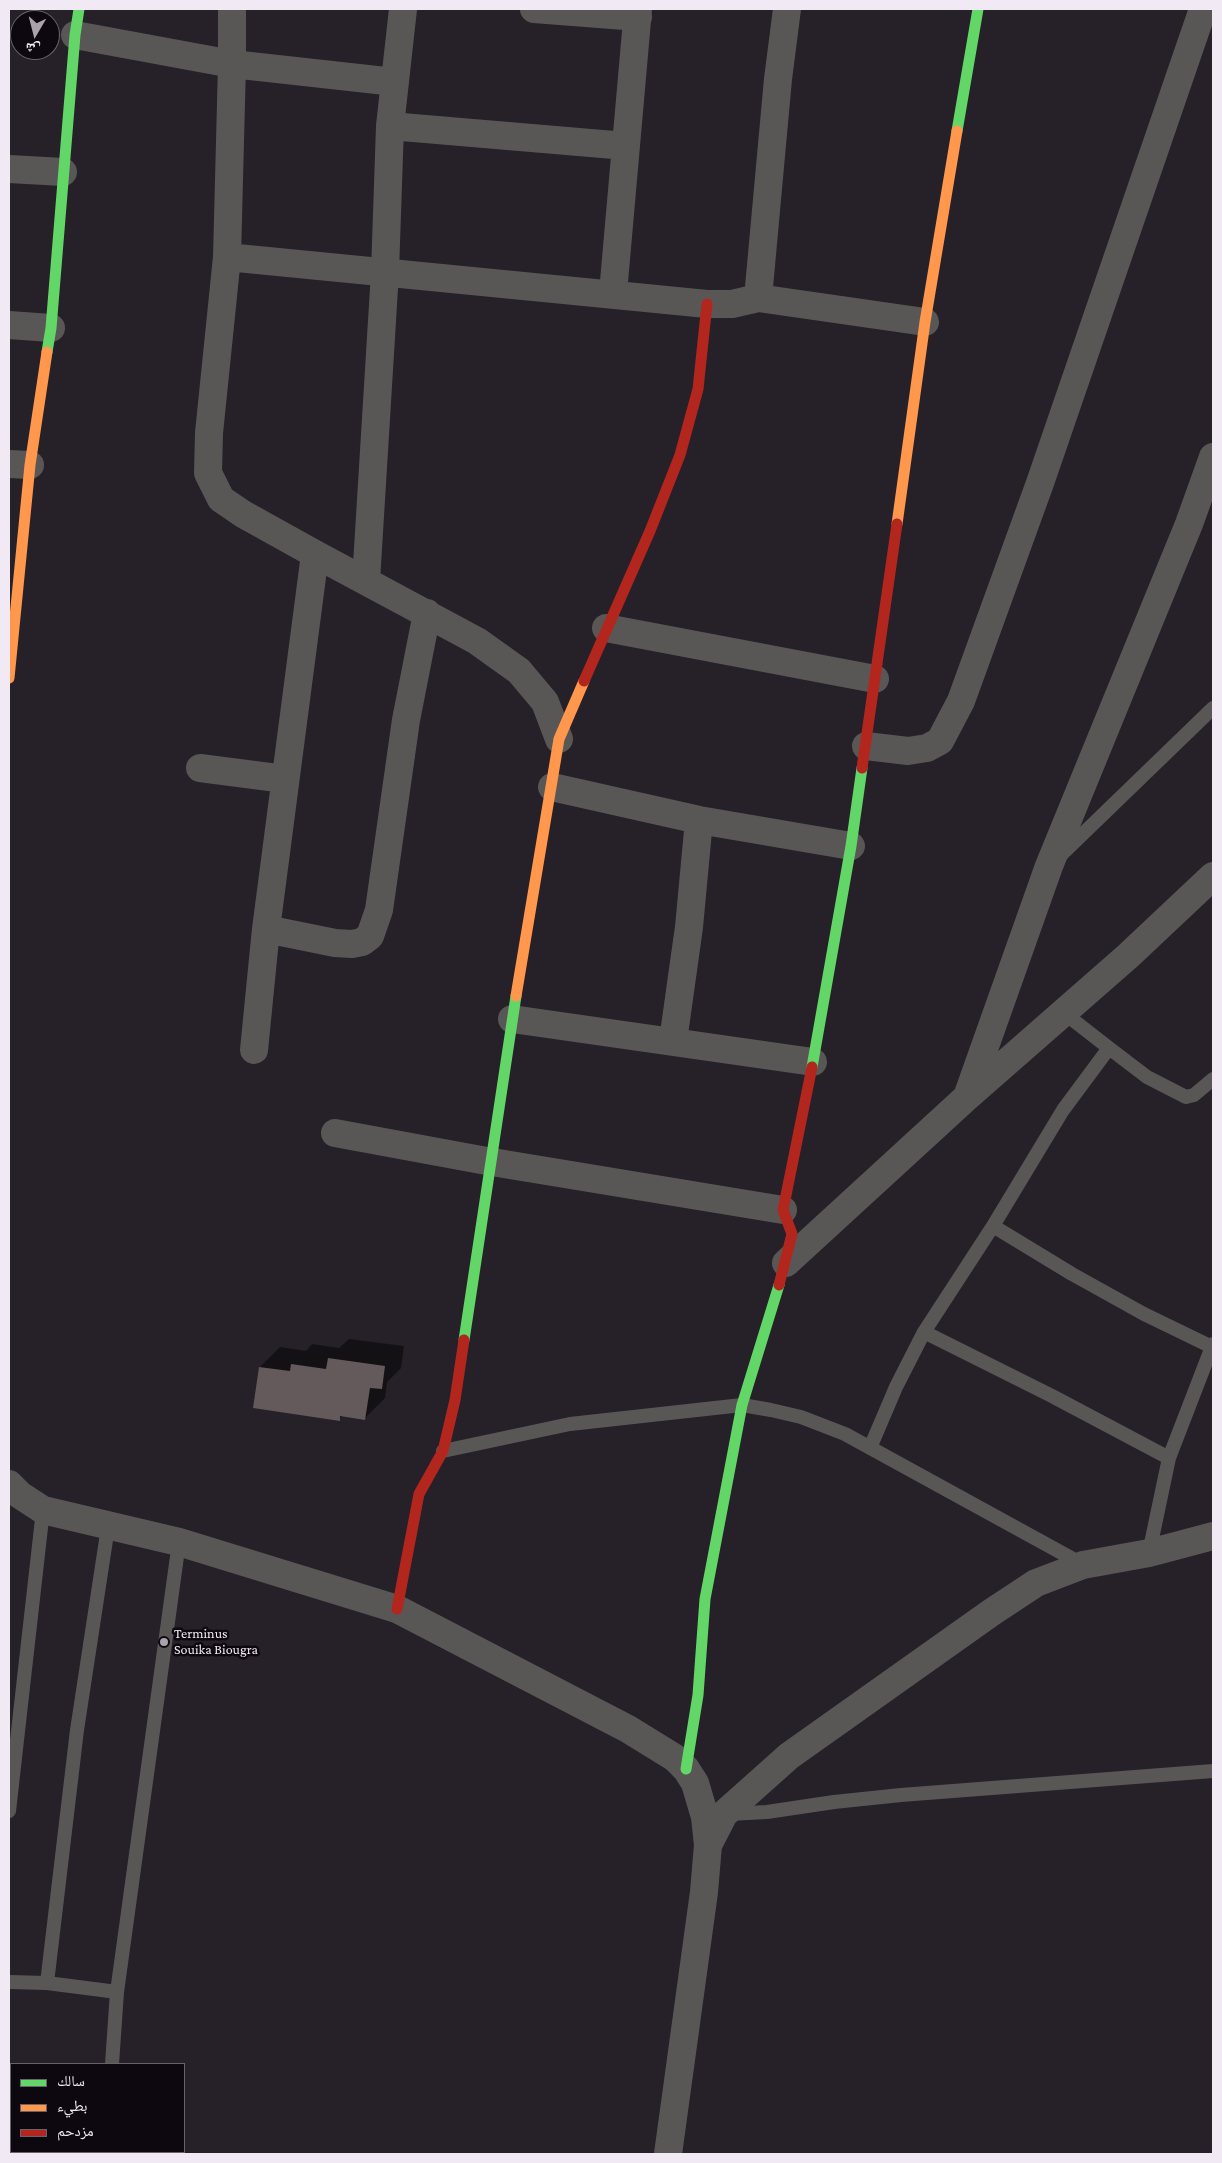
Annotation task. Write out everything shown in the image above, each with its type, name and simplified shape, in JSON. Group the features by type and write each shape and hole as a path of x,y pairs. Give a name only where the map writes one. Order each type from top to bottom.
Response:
{"street":[{"path":"232,9 227,257 209,433 208,473 221,499 242,514 477,641 519,671 545,702 559,739"},
{"path":"366,581 386,272 390,126 403,9"},
{"path":"534,9 638,13 613,293"},
{"path":"758,298 778,79 788,9"},
{"path":"686,1769 698,1695 705,1599 742,1405 786,1263 792,1234 783,1210 813,1062 851,846 926,322 978,9"},
{"path":"866,746 908,751 927,748 940,741 960,701 1040,483 1203,9"},
{"path":"9,666 20,464 51,328 77,22 232,64 395,82"},
{"path":"390,126 626,146"},
{"path":"9,169 63,172"},
{"path":"227,257 613,293 707,304 732,304 758,298 926,322"},
{"path":"397,1608 419,1494 443,1452 455,1400 512,1019 559,739 650,531 680,455 698,389 707,304"},
{"path":"9,325 51,328"},
{"path":"967,1097 1049,866 1198,516 1213,457"},
{"path":"254,1050 266,929 315,554"},
{"path":"266,929 352,944 362,942 370,936 379,910 404,729 427,613"},
{"path":"606,628 875,679"},
{"path":"200,768 285,779"},
{"path":"552,787 699,820 851,846"},
{"path":"673,1041 689,927 699,820"},
{"path":"786,1263 1213,876"},
{"path":"512,1019 813,1062"},
{"path":"335,1133 492,1162 783,1210"},
{"path":"9,1484 20,1495 43,1510 108,1527 179,1542 397,1608 628,1729 675,1758 686,1769 695,1783 705,1817 708,1845 703,1899 668,2154"},
{"path":"708,1845 724,1814 789,1756 1036,1583 1083,1565 1149,1553 1213,1536"}],"lane":[{"path":"1049,866 1213,708"},
{"path":"1064,1013 1148,1076 1186,1097 1194,1095 1213,1079"},
{"path":"870,1448 896,1387 924,1332 993,1226 1063,1110 1109,1048"},
{"path":"993,1226 1120,1300 1213,1345 1169,1458 1149,1553"},
{"path":"924,1332 1052,1396 1169,1458"},
{"path":"443,1452 570,1424 742,1405 801,1416 831,1428 1083,1565"},
{"path":"9,1811 43,1510"},
{"path":"47,1983 77,1730 108,1527"},
{"path":"112,2063 118,1992 179,1542"},
{"path":"724,1814 776,1811 834,1802 901,1795 1213,1770"},
{"path":"9,1982 47,1983 118,1992"}],"building":[{"path":"328,1358 385,1366 382,1389 370,1388 365,1420 340,1416 340,1421 253,1408 259,1367 290,1371 291,1364 326,1369"}],"traffic: fast":[{"path":"47,352 51,328 75,35 79,9"},
{"path":"957,131 978,9"},
{"path":"812,1067 851,846 862,768"},
{"path":"464,1340 516,996"},
{"path":"686,1769 698,1695 705,1599 742,1405 779,1285"}],"traffic: slow":[{"path":"897,524 925,322 957,131"},
{"path":"9,678 30,465 47,352"},
{"path":"516,996 559,739 584,681"}],"traffic: jam":[{"path":"584,681 650,531 680,455 698,389 707,304"},
{"path":"862,768 897,524"},
{"path":"779,1285 792,1234 783,1210 812,1067"},
{"path":"397,1609 419,1494 443,1451 455,1400 464,1340"}],"place":[{"name":"Terminus Souika Biougra","path":"164,1642"}]}
